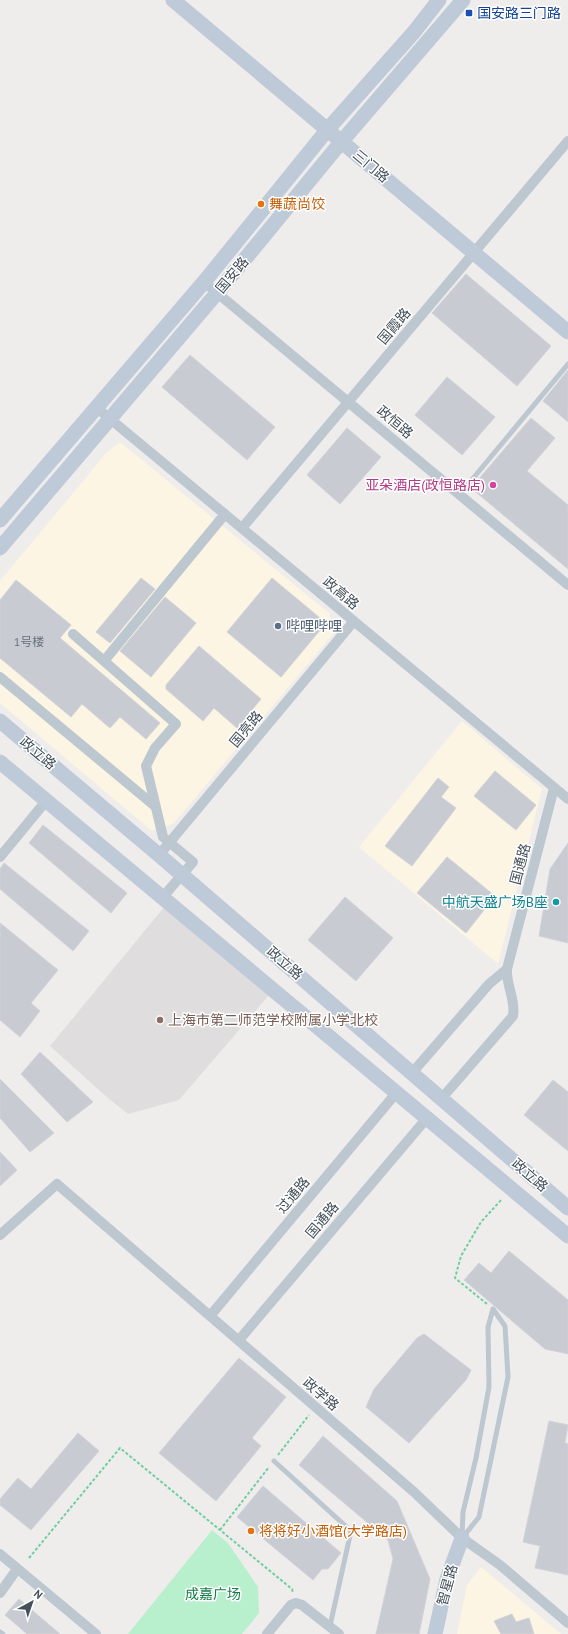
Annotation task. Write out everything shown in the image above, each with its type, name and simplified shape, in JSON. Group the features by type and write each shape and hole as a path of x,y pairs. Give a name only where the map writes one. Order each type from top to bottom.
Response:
{"street":[{"name":"三门路","path":"174,0 568,332"},
{"name":"国安路","path":"0,520 204,282 328,129 414,32 439,0"},
{"name":"国安路","path":"0,548 217,293 342,141 463,0"},
{"name":"国霞路","path":"242,528 568,141"},
{"name":"政恒路","path":"204,282 568,585"},
{"name":"政高路","path":"97,408 568,800"},
{"path":"104,661 225,514"},
{"name":"国亮路","path":"159,855 354,621"},
{"path":"72,634 176,724 155,748 146,766 163,837 193,862 162,898"},
{"path":"0,677 156,807"},
{"name":"政立路","path":"0,721 182,874 568,1208"},
{"name":"政立路","path":"0,762 568,1236"},
{"name":"国通路","path":"442,1098 513,1016 513,1001 506,980 506,970 554,788"},
{"path":"0,857 46,801"},
{"path":"412,1073 490,984 506,970"},
{"name":"过通路","path":"210,1316 397,1092"},
{"name":"国通路","path":"239,1340 427,1118"},
{"name":"政学路","path":"0,1235 57,1184 414,1492 462,1538 500,1566 568,1623"},
{"name":"智星路","path":"435,1634 447,1579 462,1538"},
{"path":"0,1554 96,1634"},
{"path":"0,1593 17,1569"},
{"path":"267,1634 291,1605 296,1603 302,1605 339,1634"}],"lane":[{"path":"460,494 568,364"},
{"path":"462,1538 479,1517 508,1377 505,1326 493,1309"},
{"path":"462,1538 463,1512 476,1458 489,1387 488,1327 493,1309"},
{"path":"274,1461 351,1531 330,1626"}],"path":[{"path":"493,1309 455,1278 461,1256 481,1222 512,1188"},
{"path":"220,1530 315,1407"},
{"path":"29,1558 120,1448 292,1589 296,1603"}],"shaded area":[{"path":"120,442 329,613 334,633 173,824 152,831 0,703 0,581 107,452"},
{"path":"462,721 542,789 498,964 359,847"},
{"name":"上海市第二师范学校附属小学北校","path":"165,906 270,994 179,1100 128,1114 50,1046"},
{"path":"481,1567 561,1634 457,1634 467,1585"}],"green space":[{"name":"成嘉广场","path":"212,1530 228,1543 258,1587 259,1613 242,1634 128,1634"}],"building":[{"path":"466,274 551,346 517,386 432,313"},
{"path":"190,355 275,427 247,460 162,387"},
{"path":"568,370 568,422 543,401"},
{"path":"447,377 495,417 462,455 415,415"},
{"path":"531,418 555,438 527,471 568,505 568,569 471,488"},
{"path":"347,428 381,457 340,504 307,475"},
{"path":"141,578 155,589 110,643 96,632"},
{"path":"272,578 326,623 281,677 227,632"},
{"path":"16,580 71,625 60,638 160,723 146,739 120,717 110,728 82,704 71,717 0,658 0,600"},
{"path":"165,597 196,623 151,677 120,651"},
{"path":"199,646 261,699 237,728 214,708 203,721 166,689 166,685"},
{"path":"495,771 536,805 516,830 474,796"},
{"path":"438,778 449,787 441,797 456,808 412,866 385,846"},
{"path":"43,825 127,893 111,913 29,843"},
{"name":"中航天盛广场B座","path":"568,843 568,943 539,936 550,869"},
{"path":"447,857 495,896 466,933 417,893"},
{"path":"4,863 89,931 73,951 0,889 0,869"},
{"path":"345,897 393,938 356,981 308,940"},
{"path":"0,923 58,970 31,1003 40,1011 20,1037 0,1020"},
{"path":"40,1052 93,1102 67,1122 21,1074"},
{"path":"0,1079 54,1133 30,1152 0,1118"},
{"path":"553,1080 568,1092 568,1151 524,1115"},
{"path":"0,1152 17,1170 0,1186"},
{"path":"509,1251 568,1300 568,1354 545,1349 464,1280 479,1263 491,1273"},
{"path":"424,1334 471,1370 466,1380 409,1443 366,1407 374,1389 417,1338"},
{"path":"239,1358 286,1397 252,1438 261,1446 216,1501 159,1453"},
{"path":"549,1421 568,1425 565,1443 568,1444 568,1575 535,1568 540,1546 523,1542"},
{"path":"78,1433 99,1451 31,1530 0,1505 0,1499 18,1478 31,1489"},
{"path":"323,1436 397,1501 430,1579 419,1634 376,1634 393,1559 388,1540 299,1465"},
{"path":"263,1486 341,1553 328,1569 322,1569 313,1580 237,1517"},
{"path":"19,1599 60,1634 27,1634 5,1615"},
{"path":"512,1614 516,1622 529,1618 534,1634 501,1634 494,1621"}],"place":[{"name":"国安路三门路","path":"469,13"},
{"name":"舞蔬尚饺","path":"261,204"},
{"name":"亚朵酒店(政恒路店)","path":"493,485"},
{"name":"哔哩哔哩","path":"278,626"},
{"name":"中航天盛广场B座","path":"556,902"},
{"name":"上海市第二师范学校附属小学北校","path":"160,1020"},
{"name":"将将好小酒馆(大学路店)","path":"251,1531"}]}
